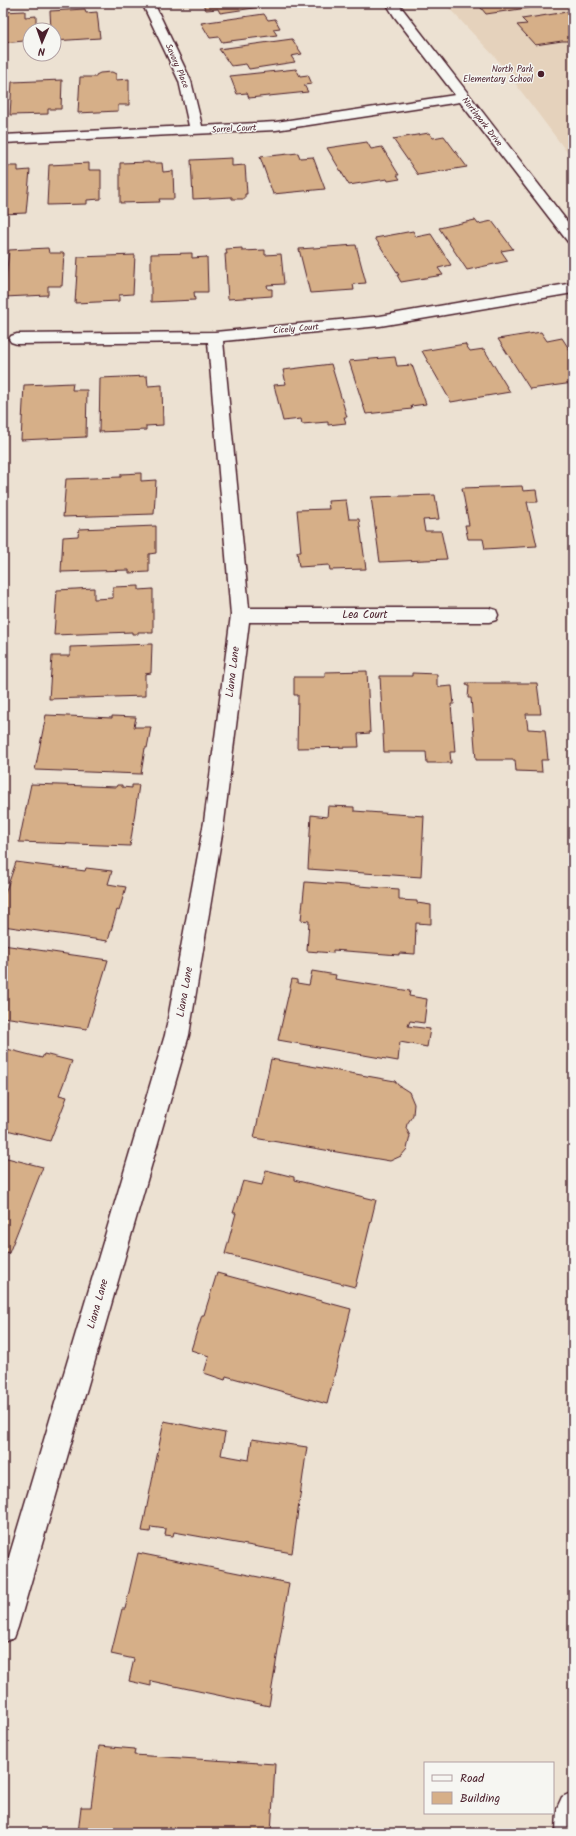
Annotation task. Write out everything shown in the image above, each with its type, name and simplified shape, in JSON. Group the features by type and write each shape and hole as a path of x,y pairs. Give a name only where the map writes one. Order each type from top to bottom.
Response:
{"street":[{"name":"Savory Place","path":"148,3 185,81 197,131"},
{"name":"Northpark Drive","path":"392,3 463,98 573,239"},
{"name":"Sorrel Court","path":"3,139 197,131 276,126 463,98"},
{"name":"Cicely Court","path":"17,339 215,337 380,321 573,288"},
{"name":"Liana Lane","path":"3,1627 178,1035 214,822 240,615 215,337"},
{"name":"Lea Court","path":"240,615 489,615"},
{"path":"572,1833 573,1808"}],"shaded area":[{"name":"North Park Elementary School","path":"444,3 573,3 573,160 496,58"}],"building":[{"path":"202,3 273,3 274,5 220,13 218,9 206,10"},
{"path":"477,3 531,3 534,7 486,14"},
{"path":"85,9 86,13 97,12 100,38 62,40 62,22 51,22 50,11"},
{"path":"25,11 25,17 36,16 36,22 22,22 22,41 3,43 3,12"},
{"path":"573,11 573,41 535,45 517,25 527,24 522,19"},
{"path":"264,14 268,20 275,19 280,28 273,29 277,35 222,42 219,37 210,38 201,23"},
{"path":"292,39 302,54 291,56 295,62 249,69 246,64 231,66 219,49"},
{"path":"296,69 300,76 308,75 312,84 304,85 308,92 249,98 247,93 237,94 230,76"},
{"path":"112,72 116,74 116,80 129,79 129,105 118,105 118,111 78,113 80,77 96,77 96,75 100,73"},
{"path":"62,80 61,109 48,109 48,114 10,115 12,82"},
{"path":"429,133 433,138 444,136 467,167 418,175 393,139"},
{"path":"367,142 371,149 382,147 400,179 388,181 387,179 349,185 327,148"},
{"path":"298,153 300,158 313,157 325,189 273,194 260,157"},
{"path":"232,158 232,166 245,165 247,194 245,194 245,199 232,199 232,197 193,199 191,160"},
{"path":"89,163 89,170 101,170 101,199 87,200 87,204 47,205 49,165"},
{"path":"120,163 162,163 163,172 173,171 174,199 159,199 160,202 120,203"},
{"path":"3,166 18,166 18,171 30,170 26,213 3,214"},
{"path":"475,220 478,224 492,221 513,249 501,251 508,261 467,270 439,228"},
{"path":"413,231 416,237 431,234 451,265 438,268 443,275 401,282 397,275 399,275 375,238"},
{"path":"356,245 366,283 353,284 354,290 310,293 299,249"},
{"path":"48,248 49,253 64,253 62,286 48,286 48,295 4,297 9,250"},
{"path":"242,248 242,251 265,250 265,255 281,254 284,284 267,285 268,289 272,289 272,296 228,299 226,249"},
{"path":"192,253 192,258 207,257 208,292 194,292 195,300 151,302 151,254"},
{"path":"135,255 133,294 119,295 119,301 75,303 78,257"},
{"path":"541,332 547,341 562,338 573,355 573,383 530,389 498,339"},
{"path":"465,344 470,351 484,349 510,392 451,402 422,351"},
{"path":"395,357 397,366 412,365 426,404 411,406 412,409 366,414 349,361"},
{"path":"331,364 347,417 344,417 346,423 328,425 328,422 302,424 301,419 283,421 274,385 286,384 283,370"},
{"path":"147,376 148,386 162,385 163,425 146,426 146,430 99,432 100,378"},
{"path":"73,383 72,390 87,390 86,437 21,440 24,385"},
{"path":"141,473 141,481 156,480 154,514 63,517 66,479 121,477 121,474"},
{"path":"522,486 523,491 536,490 538,502 527,502 537,546 485,549 483,539 468,539 465,525 469,525 462,488"},
{"path":"435,495 439,519 423,520 425,531 441,531 447,559 380,562 371,497"},
{"path":"346,500 349,519 359,519 366,569 330,570 329,565 299,567 297,552 301,552 297,510 329,509 328,501"},
{"path":"156,526 156,553 149,554 149,572 129,573 129,570 61,572 63,537 78,536 79,529"},
{"path":"139,586 139,590 153,589 153,633 138,632 138,634 132,634 132,632 54,635 57,590 94,588 94,599 113,598 113,587"},
{"path":"152,644 151,673 145,674 145,696 49,699 52,656 70,656 70,647"},
{"path":"367,671 370,733 358,734 359,747 297,748 298,695 294,695 294,677 325,677 325,672"},
{"path":"412,673 437,674 437,685 440,687 452,686 454,704 451,704 455,752 450,752 451,763 427,763 426,752 384,752 380,676 412,676"},
{"path":"466,683 537,683 541,714 526,714 528,729 545,730 548,760 541,760 542,772 516,771 515,760 476,760 471,698 468,698 469,686 467,686"},
{"path":"46,715 112,718 112,716 136,717 134,727 151,727 147,748 145,748 141,774 35,770"},
{"path":"31,784 116,787 117,785 122,785 122,787 132,788 132,785 139,785 130,846 19,842"},
{"path":"328,806 354,807 354,811 424,816 421,877 308,869 311,815 327,817"},
{"path":"16,862 85,871 86,868 112,871 108,884 126,887 119,911 117,910 108,941 3,926 3,899"},
{"path":"305,882 399,889 399,900 417,901 417,903 431,905 431,924 416,923 415,954 399,953 399,955 333,950 333,953 307,951 309,921 301,920"},
{"path":"3,945 108,960 87,1029 3,1017"},
{"path":"312,971 336,975 335,979 410,991 409,996 427,999 424,1023 410,1021 408,1026 430,1029 427,1047 400,1042 398,1061 278,1040 292,979 297,980 297,983 309,985"},
{"path":"3,1048 42,1058 44,1054 72,1061 59,1095 67,1097 50,1141 3,1129"},
{"path":"271,1059 395,1081 398,1085 409,1092 414,1104 413,1115 406,1128 410,1136 407,1149 401,1156 390,1161 254,1138"},
{"path":"3,1157 43,1167 9,1253 3,1251"},
{"path":"266,1170 294,1177 294,1180 376,1200 355,1287 225,1254 236,1213 233,1213 243,1181 262,1185"},
{"path":"217,1273 351,1309 327,1404 226,1376 225,1380 204,1373 209,1356 191,1350"},
{"path":"164,1421 225,1433 221,1455 249,1460 252,1439 307,1447 292,1553 174,1532 173,1536 165,1535 166,1529 151,1527 150,1532 142,1531"},
{"path":"138,1553 289,1583 269,1706 151,1681 151,1686 129,1681 134,1659 111,1654 122,1609 125,1609"},
{"path":"99,1746 135,1749 134,1755 275,1764 271,1833 78,1833 81,1807 91,1807"}],"place":[{"name":"North Park Elementary School","path":"541,74"}]}
